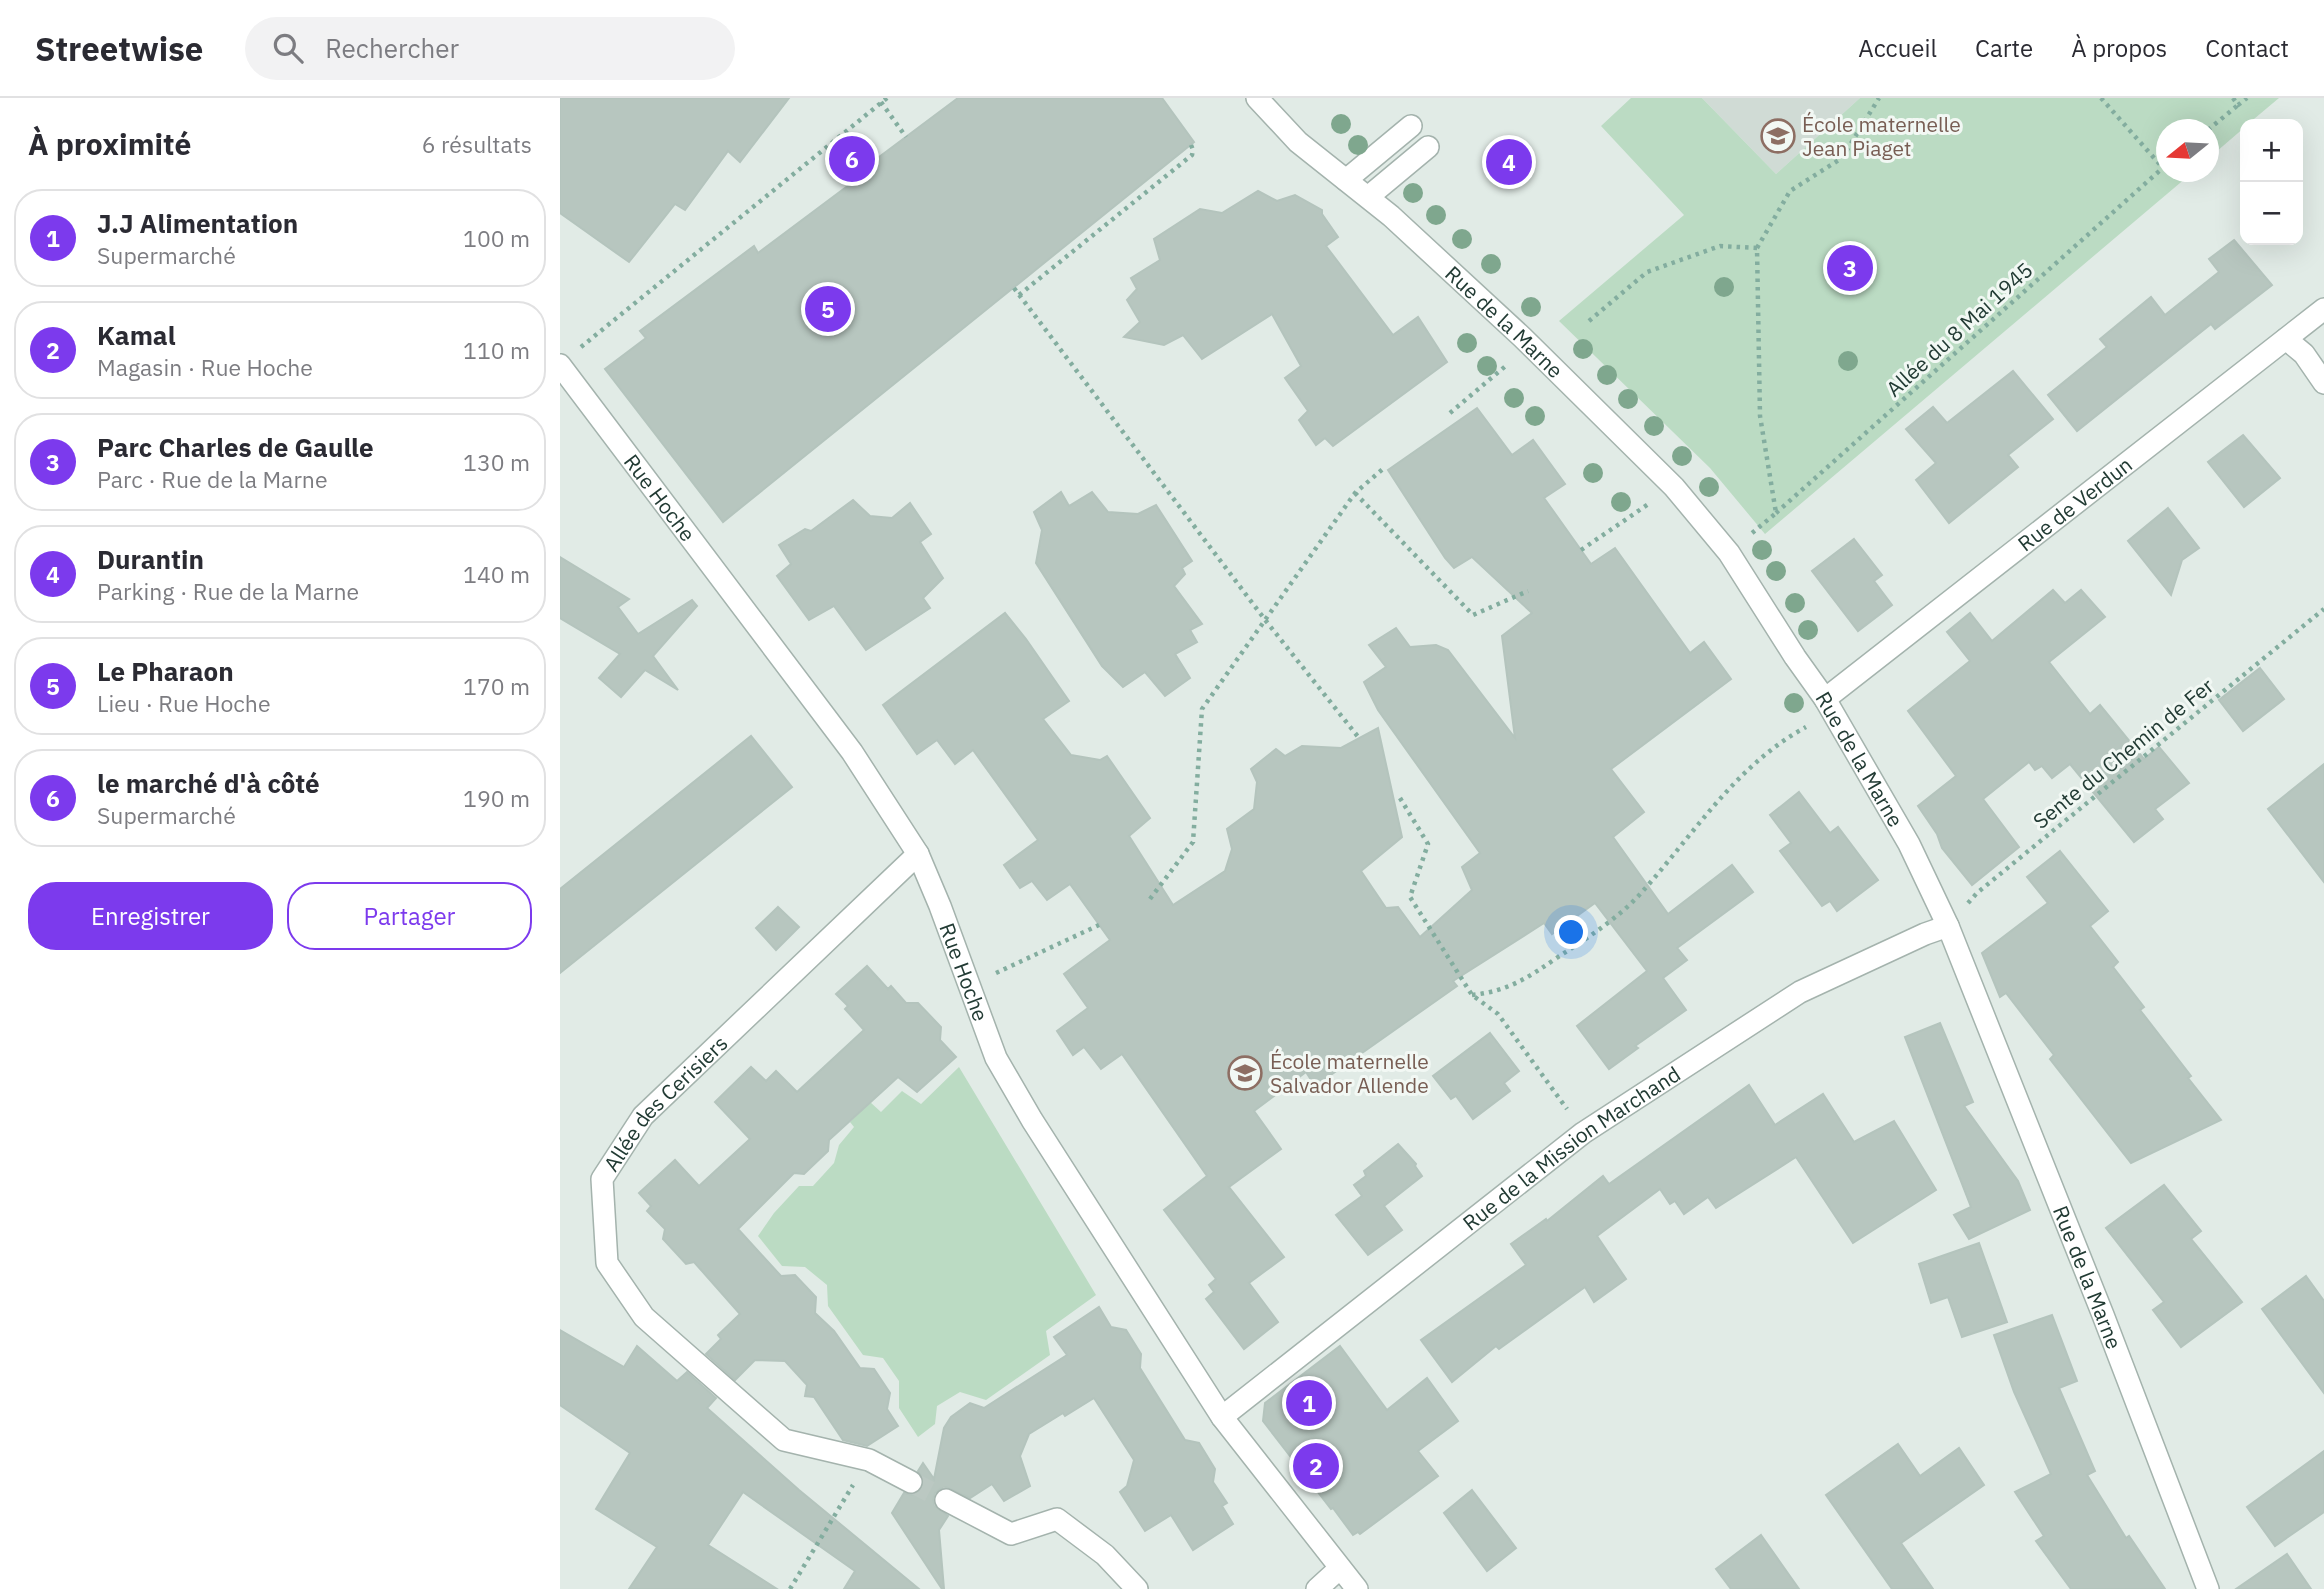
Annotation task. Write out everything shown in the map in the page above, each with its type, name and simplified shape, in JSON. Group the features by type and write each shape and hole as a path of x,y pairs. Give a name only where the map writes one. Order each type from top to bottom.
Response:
{"street":[{"name":"Rue de la Marne","path":"1257,98 1298,142 1368,197 1530,345 1674,487 1729,553 1829,706 1909,844 1948,926 2208,1589"},
{"path":"1346,180 1411,126"},
{"path":"1368,197 1428,147"},
{"name":"Rue de Verdun","path":"1829,706 2324,309"},
{"path":"2286,339 2304,354 2324,383"},
{"name":"Rue Hoche","path":"562,371 852,752 918,854 996,1058 1026,1109 1223,1417 1357,1589"},
{"name":"Allée des Cerisiers","path":"911,1482 869,1460 784,1440 644,1317 607,1263 602,1179 643,1116 918,854"},
{"name":"Rue de la Mission Marchand","path":"1223,1417 1583,1133 1646,1090 1800,992 1948,926"},
{"path":"946,1500 1011,1534 1057,1519 1105,1555 1137,1589"},
{"path":"1317,1589 1340,1568"}],"path":[{"path":"562,371 573,354 887,98"},
{"path":"1776,513 1760,416 1757,248 1790,191 1842,158 1879,98"},
{"name":"Allée du 8 Mai 1945","path":"2101,98 2156,157"},
{"path":"2233,98 2238,105"},
{"path":"2219,121 2247,98"},
{"path":"881,102 906,137"},
{"path":"1019,295 1192,155 1191,145"},
{"name":"Allée du 8 Mai 1945","path":"1729,553 2156,175"},
{"path":"1589,321 1647,272 1720,246 1757,248"},
{"path":"1014,288 1266,621 1359,738"},
{"path":"1450,413 1530,345"},
{"path":"1150,899 1193,842 1202,709 1355,493 1384,468"},
{"path":"1581,550 1674,487"},
{"path":"1355,493 1473,615 1528,591"},
{"name":"Sente du Chemin de Fer","path":"1948,926 1977,893 2324,609"},
{"path":"1472,995 1496,993 1524,981 1592,934 1640,894 1724,793 1765,756 1829,706"},
{"path":"1400,799 1429,844 1410,897 1472,995 1498,1014 1583,1133"},
{"path":"970,985 1099,925"},
{"path":"790,1589 869,1460"}],"shaded area":[{"name":"École maternelle Jean Piaget","path":"1702,98 1860,98 1776,174"}],"green space":[{"path":"1631,98 1702,98 1776,174 1860,98 2279,98 2254,119 2240,119 2240,131 2219,149 2219,119 2156,119 2156,182 2181,182 1765,534 1710,468 1559,321 1684,215 1601,126"},
{"path":"959,1067 1096,1295 1046,1331 1050,1355 986,1400 960,1392 937,1406 935,1424 918,1437 899,1408 899,1381 883,1358 863,1355 828,1306 827,1285 805,1267 782,1266 758,1236 774,1213 799,1186 813,1186 834,1163 839,1145 854,1127 850,1122 870,1102 881,1112 902,1091 921,1104"}],"building":[{"path":"560,98 789,98 740,162 728,151 685,210 675,204 629,262 560,213"},
{"path":"958,98 1162,98 1194,142 723,522 605,369 646,338 640,331 754,246 758,253 869,170 867,166"},
{"path":"1258,191 1277,201 1295,195 1322,210 1338,237 1326,246 1393,335 1418,317 1447,362 1333,446 1325,438 1316,445 1299,420 1308,411 1285,378 1301,366 1272,314 1202,359 1183,335 1164,345 1124,337 1140,322 1127,300 1137,289 1131,278 1160,260 1154,239 1200,209 1222,213"},
{"path":"2234,240 2272,285 2215,329 2211,324 2077,431 2048,395 2107,347 2100,339 2151,297 2165,315 2219,272 2209,259"},
{"path":"2013,371 2053,419 2008,455 2018,467 1949,523 1916,480 1936,463 1906,429 1933,407 1947,423"},
{"path":"1477,408 1512,455 1533,440 1565,484 1544,498 1591,564 1615,548 1690,653 1704,642 1731,679 1611,769 1644,812 1613,837 1668,914 1732,865 1753,892 1677,948 1687,960 1663,978 1686,1010 1635,1046 1638,1048 1609,1069 1577,1026 1647,971 1595,903 1552,934 1544,923 1453,981 1457,986 1315,1086 1306,1072 1254,1111 1281,1149 1229,1187 1284,1257 1249,1283 1278,1322 1244,1349 1206,1299 1214,1292 1209,1285 1216,1279 1164,1210 1207,1176 1122,1054 1101,1069 1084,1047 1073,1055 1057,1031 1088,1008 1064,974 1110,940 1070,884 1047,900 1032,881 1020,888 1004,865 1038,840 973,750 955,764 937,740 917,754 883,705 1005,613 1069,701 1043,719 1071,755 1100,760 1107,756 1150,818 1129,836 1173,905 1225,871 1232,849 1227,829 1254,809 1257,782 1251,769 1276,749 1285,756 1302,746 1341,748 1378,728 1402,837 1361,871 1386,908 1398,907 1420,937 1472,890 1462,867 1480,853 1378,710 1364,682 1386,667 1369,645 1396,628 1410,647 1436,645 1448,650 1515,738 1502,636 1532,613 1472,557 1454,568 1388,470"},
{"path":"2243,435 2280,478 2244,507 2208,462"},
{"path":"1061,492 1069,506 1092,492 1108,512 1138,514 1156,505 1192,561 1182,568 1185,574 1174,586 1202,624 1190,630 1197,642 1175,654 1190,678 1165,696 1145,672 1123,687 1102,666 1036,563 1042,530 1034,512"},
{"path":"853,500 870,516 892,518 910,503 931,534 920,542 943,578 923,598 930,608 866,650 834,606 809,620 777,576 791,564 779,545 805,529 811,531"},
{"path":"2168,508 2199,548 2182,560 2171,595 2128,541"},
{"path":"1854,539 1882,575 1874,581 1892,605 1858,631 1812,571"},
{"path":"560,557 629,599 618,607 638,634 692,600 697,606 653,656 678,690 645,670 621,697 599,678 620,654 560,618"},
{"path":"2053,590 2065,603 2081,590 2105,617 2049,662 2090,714 2100,705 2144,759 2159,747 2189,783 2155,809 2163,819 2134,842 2070,764 2052,778 2042,766 2035,770 2029,762 1983,799 2019,847 1972,885 1942,848 1937,834 1918,806 1956,776 1908,711 1970,661 1947,632 1970,613 1992,641"},
{"path":"2260,668 2284,699 2243,731 2219,700"},
{"path":"751,736 792,787 560,973 560,889"},
{"path":"2324,764 2324,882 2268,809"},
{"path":"1799,792 1830,833 1838,827 1878,880 1837,911 1830,901 1822,906 1780,851 1791,843 1770,815"},
{"path":"2060,851 2108,911 2090,926 2118,962 2113,967 2144,1007 2140,1010 2191,1076 2188,1078 2221,1120 2131,1163 2050,1059 2054,1055 2006,993 2000,997 1982,953 2048,903 2027,877"},
{"path":"778,907 799,927 776,950 756,928"},
{"path":"867,966 888,989 891,986 906,1003 918,1003 941,1027 940,1040 956,1057 917,1092 898,1077 829,1140 828,1151 804,1174 794,1173 738,1229 781,1276 795,1275 816,1297 815,1313 834,1331 860,1368 874,1369 890,1393 887,1409 898,1426 867,1446 843,1440 814,1397 805,1396 807,1385 785,1361 755,1360 735,1380 706,1354 721,1339 718,1335 740,1314 694,1262 686,1264 663,1239 665,1229 647,1211 651,1206 639,1193 675,1160 699,1186 750,1139 715,1102 751,1067 766,1081 776,1071 797,1092 864,1030 845,1009 848,1006 836,994"},
{"path":"1940,1023 1973,1102 1964,1106 2018,1181 2030,1210 1969,1239 1954,1215 1971,1207 1905,1037"},
{"path":"1490,1033 1519,1071 1504,1083 1510,1091 1473,1119 1456,1096 1451,1099 1433,1076"},
{"path":"1749,1085 1775,1125 1823,1094 1854,1142 1894,1121 1936,1190 1853,1243 1796,1157 1716,1208 1708,1197 1684,1214 1675,1201 1670,1204 1660,1189 1597,1236 1626,1279 1594,1302 1585,1287 1499,1349 1496,1346 1452,1382 1421,1340 1526,1265 1511,1244 1546,1219 1547,1221 1603,1176 1609,1184"},
{"path":"1398,1144 1416,1164 1422,1176 1384,1206 1402,1230 1368,1255 1336,1215 1362,1196 1354,1185 1366,1176 1364,1171"},
{"path":"2164,1185 2201,1231 2191,1239 2242,1302 2181,1347 2153,1310 2164,1302 2106,1228"},
{"path":"1979,1243 2007,1322 1962,1337 1948,1297 1931,1303 1919,1264"},
{"path":"2306,1276 2324,1301 2324,1393 2262,1309"},
{"path":"1099,1307 1111,1327 1126,1330 1141,1354 1140,1368 1185,1440 1199,1443 1215,1469 1213,1482 1227,1503 1222,1506 1233,1524 1193,1550 1171,1515 1145,1531 1120,1492 1127,1486 1134,1460 1094,1398 1029,1434 1020,1456 1030,1486 1004,1501 992,1484 970,1498 946,1487 935,1493 935,1506 948,1516 939,1530 942,1589 892,1513 904,1493 912,1495 922,1489 924,1481 918,1471 923,1463 934,1479 944,1428 951,1417 970,1403 984,1408 1067,1355 1054,1337"},
{"path":"2052,1315 2077,1381 2059,1388 2095,1471 2087,1475 2126,1538 2129,1536 2165,1589 2071,1589 2036,1541 2044,1536 2015,1492 2051,1474 2014,1392 1994,1335"},
{"path":"560,1330 624,1367 637,1346 677,1381 687,1372 716,1398 707,1408 799,1490 919,1589 844,1589 855,1571 743,1492 708,1545 777,1589 629,1589 657,1547 596,1509 630,1453 560,1405"},
{"path":"1340,1346 1387,1410 1427,1378 1458,1421 1418,1451 1438,1476 1360,1534 1358,1532 1353,1535 1263,1421 1265,1403"},
{"path":"1898,1444 1920,1476 1959,1448 1984,1485 1901,1543 1933,1589 1892,1589 1826,1495"},
{"path":"2324,1451 2324,1512 2275,1546 2247,1507"},
{"path":"1472,1490 1516,1548 1487,1571 1444,1513"},
{"path":"1761,1535 1799,1589 1731,1589 1716,1569"},
{"path":"2287,1554 2311,1589 2236,1589"}],"tunnel":[{"path":"911,1482 946,1500"}],"place":[{"name":"École maternelle Jean Piaget","path":"1778,136"},
{"name":"le marché d'à côté","path":"852,159"},
{"name":"Durantin","path":"1509,162"},
{"name":"Parc Charles de Gaulle","path":"1850,268"},
{"name":"Le Pharaon","path":"828,309"},
{"name":"École maternelle Salvador Allende","path":"1245,1073"},
{"name":"J.J Alimentation","path":"1309,1403"},
{"name":"Kamal","path":"1316,1466"}]}
